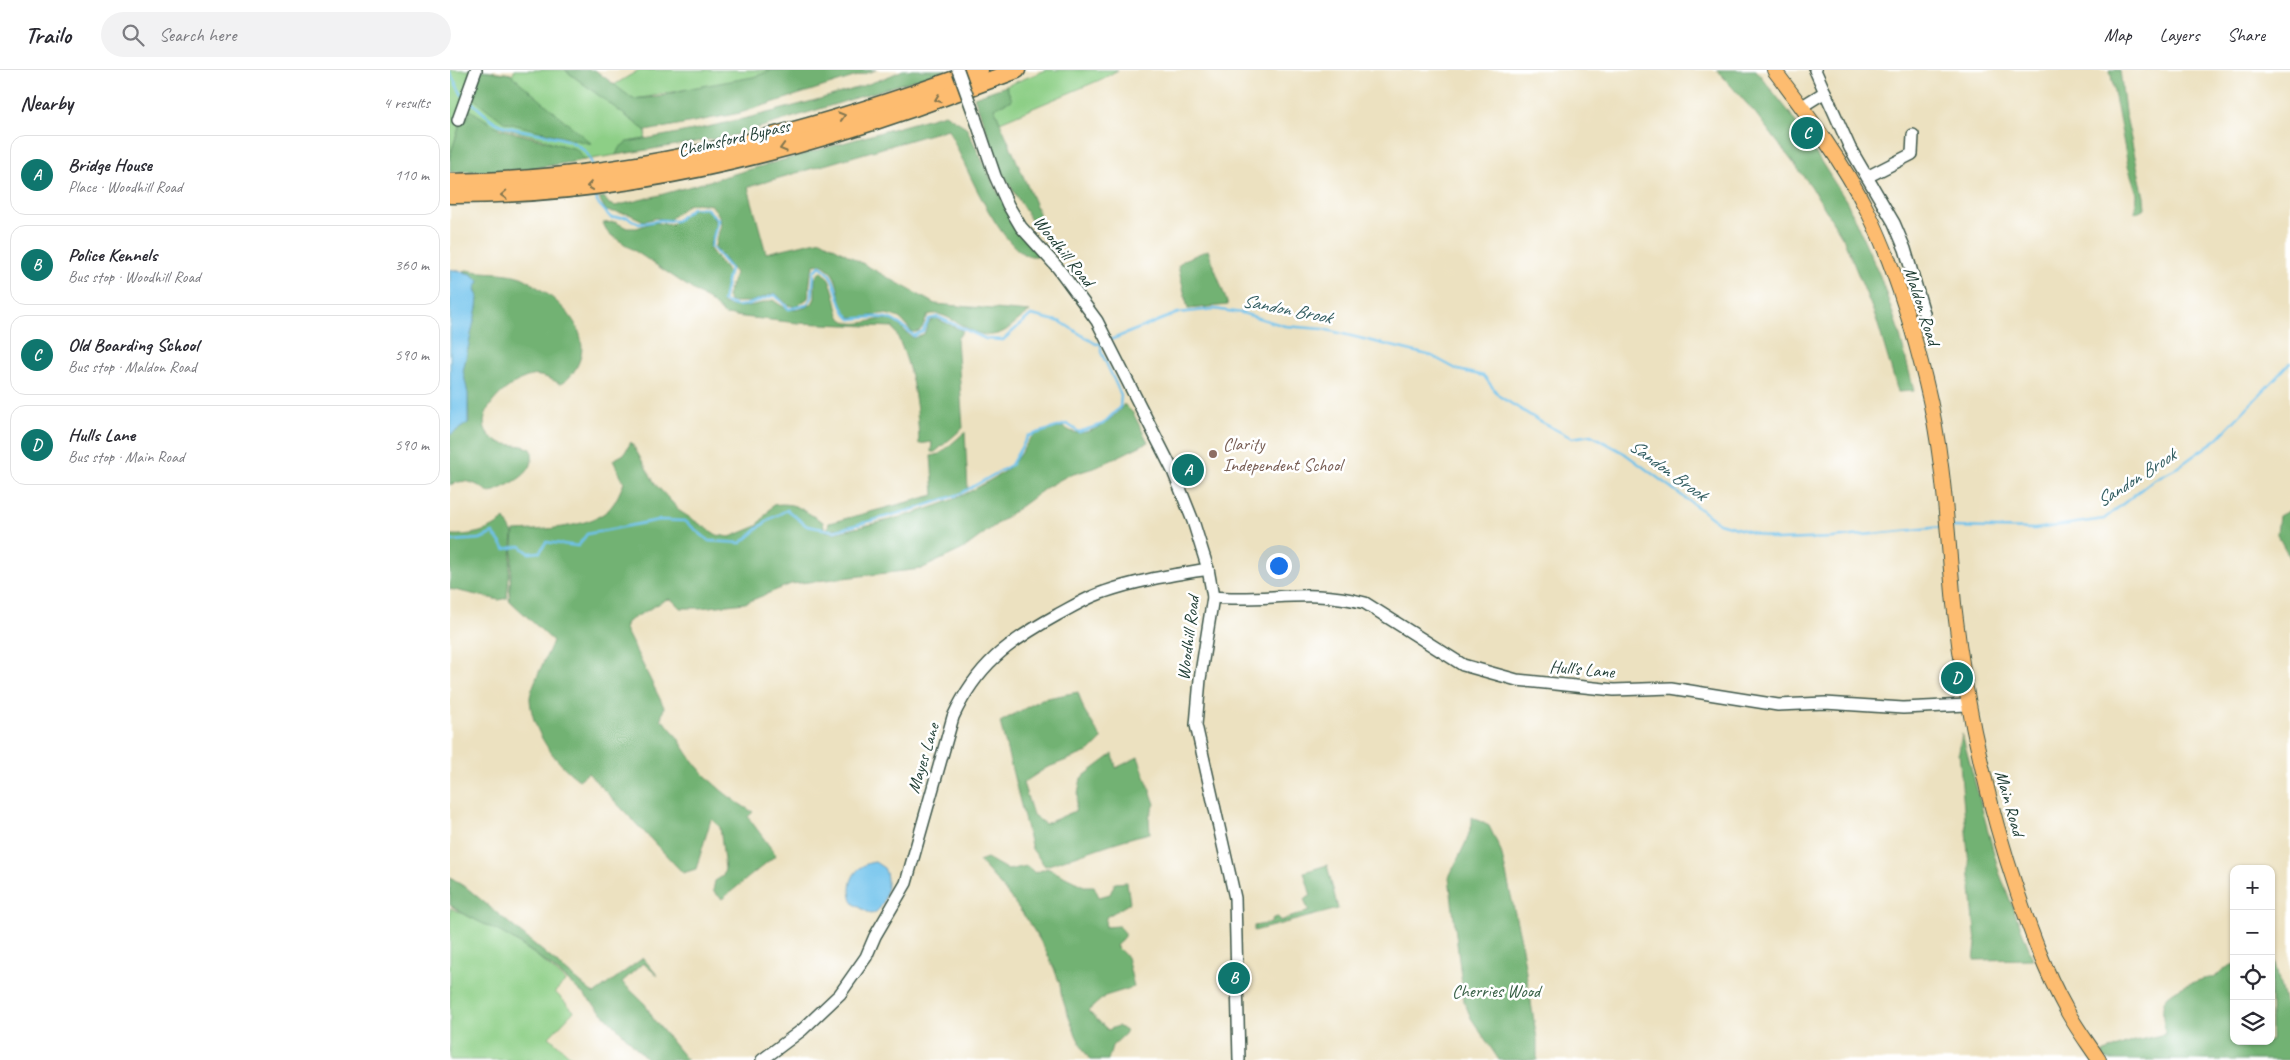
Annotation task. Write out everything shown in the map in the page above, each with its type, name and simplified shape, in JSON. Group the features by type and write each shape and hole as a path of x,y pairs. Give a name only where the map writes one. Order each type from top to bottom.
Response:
{"highway":[{"name":"Chelmsford Bypass","path":"627,175 750,142 885,102 980,70"},
{"name":"Chelmsford Bypass","path":"450,195 502,196 552,184 627,175 775,150 913,109 1017,70"},
{"name":"Chelmsford Bypass","path":"450,182 552,184"}],"main road":[{"name":"Maldon Road","path":"1774,70 1802,107 1851,181 1868,213 1903,300 1927,385 1940,460 1948,537"},
{"name":"Main Road","path":"1948,537 1967,705 1978,760 2034,940 2065,1007 2099,1060"}],"street":[{"path":"458,120 476,70"},
{"name":"Woodhill Road","path":"958,70 995,176 1012,212 1021,227 1058,268 1097,321 1172,471 1193,521 1208,569 1213,597 1200,679 1196,725 1235,898 1239,1060"},
{"name":"Maldon Road","path":"1815,70 1867,177 1901,240 1924,313"},
{"path":"1802,107 1825,92"},
{"path":"1867,177 1912,154 1913,135"},
{"name":"Mayes Lane","path":"762,1060 802,1030 840,994 866,957 875,936 906,883 953,717 964,693 993,657 1034,627 1102,592 1132,583 1208,569"},
{"name":"Hull's Lane","path":"1213,597 1301,594 1348,598 1365,603 1463,664 1517,680 1614,690 1671,688 1778,706 1825,703 1903,708 1967,705"}],"green space":[{"path":"450,70 482,70 512,74 515,70 565,70 646,131 645,139 627,142 616,155 585,160 577,153 547,140 462,118 450,156"},
{"path":"481,70 510,74 592,144 504,122 473,98"},
{"path":"565,70 595,70 633,99 658,97 691,88 753,77 773,70 876,70 740,113 646,131"},
{"path":"639,70 773,70 755,78 633,99 614,85"},
{"path":"903,70 947,70 732,136 616,155 619,148 627,142 669,135 773,111 850,90"},
{"path":"1046,70 1118,70 1102,79 1000,122 994,107 1012,100 1006,86"},
{"path":"1717,70 1756,70 1789,112 1847,202 1880,276 1899,332 1914,391 1898,392 1876,318 1844,240 1811,186 1756,114"},
{"path":"2110,70 2120,70 2125,112 2144,197 2145,208 2135,213 2137,194 2128,166"},
{"path":"1006,86 1012,100 994,108 1039,213 1044,227 1042,231 1037,230 1003,174 974,97"},
{"path":"470,110 500,129 576,149 585,160 522,170 450,172 450,156 462,118 468,119"},
{"path":"945,114 966,127 997,191 1041,256 1024,254 1000,230 980,196 948,129 748,187 766,253 821,240 935,304 1030,312 1006,330 997,334 978,333 936,314 928,315 921,329 916,332 912,332 899,318 890,315 882,314 854,318 847,314 843,308 833,275 821,264 814,265 811,273 808,298 796,307 788,305 775,293 751,302 730,302 727,297 735,273 715,247 721,222 720,217 711,205 697,203 687,205 669,220 656,218 644,221 629,214 606,211 599,198 604,197 609,204 615,206"},
{"path":"704,208 712,213 716,225 709,248 729,274 723,304 742,307 773,300 783,307 792,310 801,309 812,304 815,298 815,278 821,271 830,283 838,312 843,320 853,323 880,319 894,321 914,338 924,334 929,322 935,318 963,331 957,339 963,428 935,452 931,452 932,442 919,444 913,384 905,355 893,327 798,323 725,315 710,301 608,233 603,223 615,222 627,228 637,228 653,222 671,225 690,209"},
{"path":"1208,250 1228,305 1188,309 1178,266 1184,260"},
{"path":"463,271 508,274 527,280 566,311 579,332 582,344 581,356 576,368 565,381 560,384 546,377 538,376 521,379 500,394 492,403 486,413 484,424 487,433 501,443 531,449 532,458 527,472 521,477 490,493 476,484 466,482 450,485 450,435 469,422 468,394 463,371 477,307 478,296 475,288 479,281 471,274"},
{"path":"1124,404 1133,413 1148,442 1097,467 1067,476 1047,487 963,549 921,569 791,584 745,603 700,608 680,608 672,600 667,599 627,622 625,629 664,707 661,719 676,735 691,759 709,779 730,797 753,812 748,817 776,855 722,899 713,891 715,881 723,876 725,869 720,827 711,819 696,869 683,873 588,773 579,780 561,764 546,745 535,723 530,699 553,641 509,600 514,531 579,524 603,514 611,507 624,483 613,460 624,454 631,442 656,485 681,512 717,535 730,537 757,526 773,505 781,504 800,508 823,522 825,531 834,533 909,515 965,494 1007,469 1035,434 1063,427 1073,432 1087,432 1109,420"},
{"path":"965,432 968,490 935,503 850,527 849,525 848,527 827,530 829,523 934,495 931,456 940,454"},
{"path":"2290,510 2290,558 2277,534 2279,516"},
{"path":"505,519 513,534 507,598 499,600 450,589 450,535 465,535 479,532"},
{"path":"1078,692 1084,710 1102,739 1090,751 1046,768 1023,783 1033,815 1045,824 1075,811 1081,778 1113,754 1116,768 1138,757 1155,804 1149,817 1150,833 1045,866 1032,849 1000,722 1042,699"},
{"path":"1962,734 1999,872 2033,959 1974,960 1976,944 1959,752"},
{"name":"Cherries Wood","path":"1472,817 1489,826 1501,851 1520,936 1537,1039 1537,1060 1499,1060 1471,1018 1464,1001 1449,877 1466,842 1472,824"},
{"path":"987,858 1008,870 1027,866 1035,873 1047,868 1084,886 1094,886 1099,897 1110,894 1115,883 1127,882 1130,903 1106,917 1105,927 1119,926 1126,934 1116,946 1127,957 1134,987 1105,996 1088,1011 1108,1030 1118,1026 1127,1032 1112,1046 1108,1060 1090,1060 1085,1053 1071,1022 1062,997 1059,981 1043,946 1014,902 979,861"},
{"path":"1327,865 1338,909 1254,931 1254,926 1271,923 1273,918 1278,917 1280,921 1309,911 1304,899 1311,896 1304,872"},
{"path":"450,878 467,888 594,994 643,958 658,976 643,963 622,982 645,1004 654,1020 687,1060 648,1060 586,997 553,968 509,937 450,905"},
{"path":"450,908 502,932 537,956 566,981 555,992 574,1011 549,1037 575,1060 450,1060"},
{"path":"2275,964 2290,1025 2290,1060 2106,1060 2102,1053 2131,1042 2165,1034 2163,1010 2164,1002 2167,998 2186,985 2202,979 2214,978 2222,970 2230,966 2230,1045 2275,1045"}],"water":[{"path":"450,269 471,274 479,281 475,289 478,297 477,307 463,371 468,394 468,423 450,435"},
{"path":"875,862 884,868 887,887 884,901 876,912 871,914 854,904 850,890 856,871"}],"waterway":[{"name":"Sandon Brook","path":"450,73 462,95"},
{"name":"Sandon Brook","path":"469,100 499,124 567,140 587,154 592,166"},
{"name":"Sandon Brook","path":"596,192 597,202 611,218 627,217 639,224 661,220 676,221 692,208 706,208 718,220 711,246 730,268 723,301 736,306 746,305 775,295 789,309 807,305 812,297 814,271 820,266 831,277 842,306 851,319 885,318 898,323 914,336 923,331 929,319 938,317 986,339 1003,340 1031,315 1061,322 1096,344 1105,343"},
{"name":"Sandon Brook","path":"1110,340 1178,313 1214,309 1242,313 1285,326 1323,329 1432,356 1458,370 1484,376 1499,396 1541,422 1572,438 1591,435 1624,453 1719,523 1778,540 1833,538 1942,527"},
{"path":"450,541 480,539 493,533 505,549 520,546 529,553 540,552 546,542 578,546 587,534 659,520 685,521 709,541 741,543 768,520 787,510 807,526 834,531 918,508 960,494 1011,465 1028,436 1067,424 1079,432 1103,424 1120,407 1121,395 1101,352 1101,345"},
{"name":"Sandon Brook","path":"1953,527 2035,529 2104,519 2153,480 2178,467 2217,439 2290,363"}],"place":[{"name":"Old Boarding School","path":"1807,133"},
{"name":"Clarity Independent School","path":"1213,454"},
{"name":"Bridge House","path":"1188,470"},
{"name":"Hulls Lane","path":"1957,678"},
{"name":"Police Kennels","path":"1234,978"}]}
